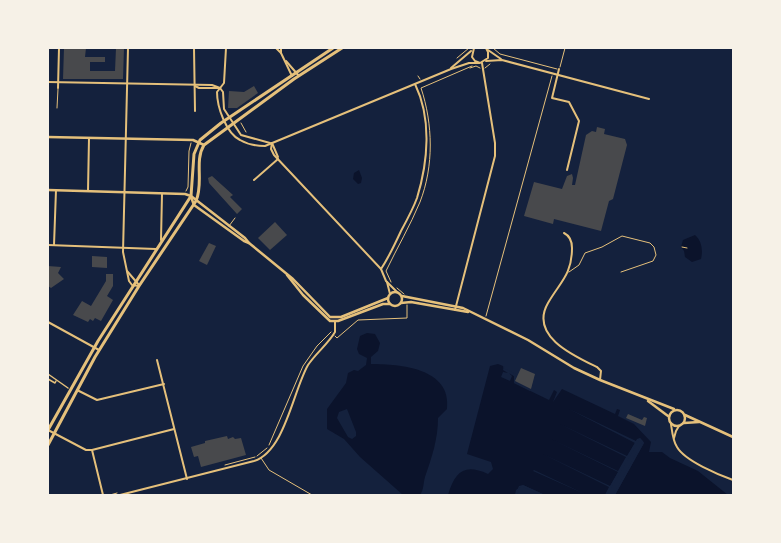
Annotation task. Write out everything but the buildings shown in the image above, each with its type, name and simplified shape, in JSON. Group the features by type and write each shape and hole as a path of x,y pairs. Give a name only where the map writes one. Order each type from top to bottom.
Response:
{"main road":[{"path":"333,48 224,120 198,142 194,154 191,196 194,205 249,244 286,274 325,317 334,320 383,304 396,306 401,303 408,302 469,312"},
{"path":"48,445 99,350 139,286 194,205 200,193 200,157 204,145 294,79 342,48"},
{"path":"48,137 193,140 204,145"},
{"path":"48,190 185,194 191,196 246,238 249,244"},
{"path":"48,430 94,347 135,280 191,196"},
{"path":"286,274 293,278 334,320"},
{"path":"334,320 397,292 408,299 456,306 528,340 561,361 600,380 644,398 674,409 681,410 685,415 733,438"},
{"path":"389,296 390,304"},
{"path":"401,303 402,296"},
{"path":"644,398 668,416 671,424 679,426 683,423 700,422"},
{"path":"668,416 674,409"},
{"path":"683,423 685,415"}],"street":[{"path":"58,88 59,48"},
{"path":"128,48 123,248 127,278 132,285 139,286"},
{"path":"194,48 195,111"},
{"path":"226,48 224,83 217,92 217,100 220,111 224,120 240,141 257,146 265,146 415,83 469,63 502,60 649,99"},
{"path":"276,48 299,76"},
{"path":"281,48 281,53"},
{"path":"455,310 495,156 495,143 480,63 473,59 473,49"},
{"path":"450,69 473,49"},
{"path":"487,49 502,60"},
{"path":"486,61 489,56 487,49"},
{"path":"286,61 286,65 294,79"},
{"path":"559,69 552,98 569,102 579,121 567,170"},
{"path":"48,82 220,88"},
{"path":"381,269 392,251 416,200 424,170 427,130 421,97 415,83"},
{"path":"220,88 223,92 223,107 244,137 272,143"},
{"path":"88,191 89,138"},
{"path":"272,143 272,151 278,159 381,269 386,281 389,296"},
{"path":"254,180 278,159"},
{"path":"54,246 56,190"},
{"path":"162,194 162,240"},
{"path":"564,233 570,238 572,246 569,272 545,308 544,326 553,341 564,349 597,367 601,371 600,380"},
{"path":"48,245 156,248"},
{"path":"127,271 139,286"},
{"path":"386,281 397,292"},
{"path":"120,495 188,479 261,458 268,452 276,440 307,367 315,355 335,332 334,320"},
{"path":"48,322 99,350"},
{"path":"157,360 188,479"},
{"path":"48,374 68,388"},
{"path":"51,376 48,379 55,383 56,381"},
{"path":"77,390 97,400 164,384"},
{"path":"671,424 678,450 687,457 733,480"},
{"path":"674,439 679,426"},
{"path":"48,430 86,450 92,450 174,429"},
{"path":"92,450 103,495"}],"lane":[{"path":"57,108 58,88"},
{"path":"229,226 235,218"},
{"path":"569,272 579,265 585,253 602,247 622,236 652,244 656,255 653,261 621,272"},
{"path":"261,458 269,470 312,495"}],"path":[{"path":"457,58 468,48"},
{"path":"492,48 497,52 559,69 565,48"},
{"path":"468,69 476,65"},
{"path":"406,295 393,285 386,271 420,201 425,180 430,134 428,115 421,88 471,68"},
{"path":"486,316 553,73"},
{"path":"241,123 246,132"},
{"path":"185,194 188,187 189,151 193,140"},
{"path":"682,247 687,248"},
{"path":"337,338 354,321 362,319 407,318 408,302"},
{"path":"223,466 255,457 268,447 273,440 289,400"},
{"path":"110,495 118,493"}],"water":[{"path":"359,170 362,178 361,183 358,184 353,179 354,173"},
{"path":"695,235 701,243 702,256 701,259 692,262 685,257 684,251 681,247 683,240"},
{"path":"367,333 375,334 380,343 378,351 371,357 371,364 396,365 422,371 433,377 441,385 446,395 447,409 438,418 434,448 420,495 403,495 360,457 344,439 327,429 327,409 346,383 348,373 354,370 358,371 366,365 367,358 359,354 357,349 360,336","holes":["347,409 356,432 356,436 352,439 348,437 337,418 339,412"]},
{"path":"498,364 503,366 504,370 514,376 514,383 549,400 554,390 557,392 553,402 562,389 615,414 617,409 620,410 618,416 634,424 651,442 649,452 662,452 670,458 698,471 728,495 615,495 644,443 640,438 637,439 605,495 545,495 523,485 516,490 515,495 448,495 457,475 462,472 473,469 488,474 493,469 491,462 467,454 490,366"}],"pier":[{"path":"504,366 505,369 516,374 516,382 531,389 530,391 514,383 514,376 509,373 512,376 510,381 501,377 503,372 508,373 503,370"},
{"path":"569,409 636,441 640,438 643,441 644,443 615,495 613,495 642,443 639,441 607,495 605,495 609,487 543,454 610,486 618,472 551,439 618,471 626,457 560,424 627,456 635,443"},
{"path":"534,470 587,495 533,471"},
{"path":"523,485 545,495 540,495 520,487 517,495 515,495 519,486"}]}
